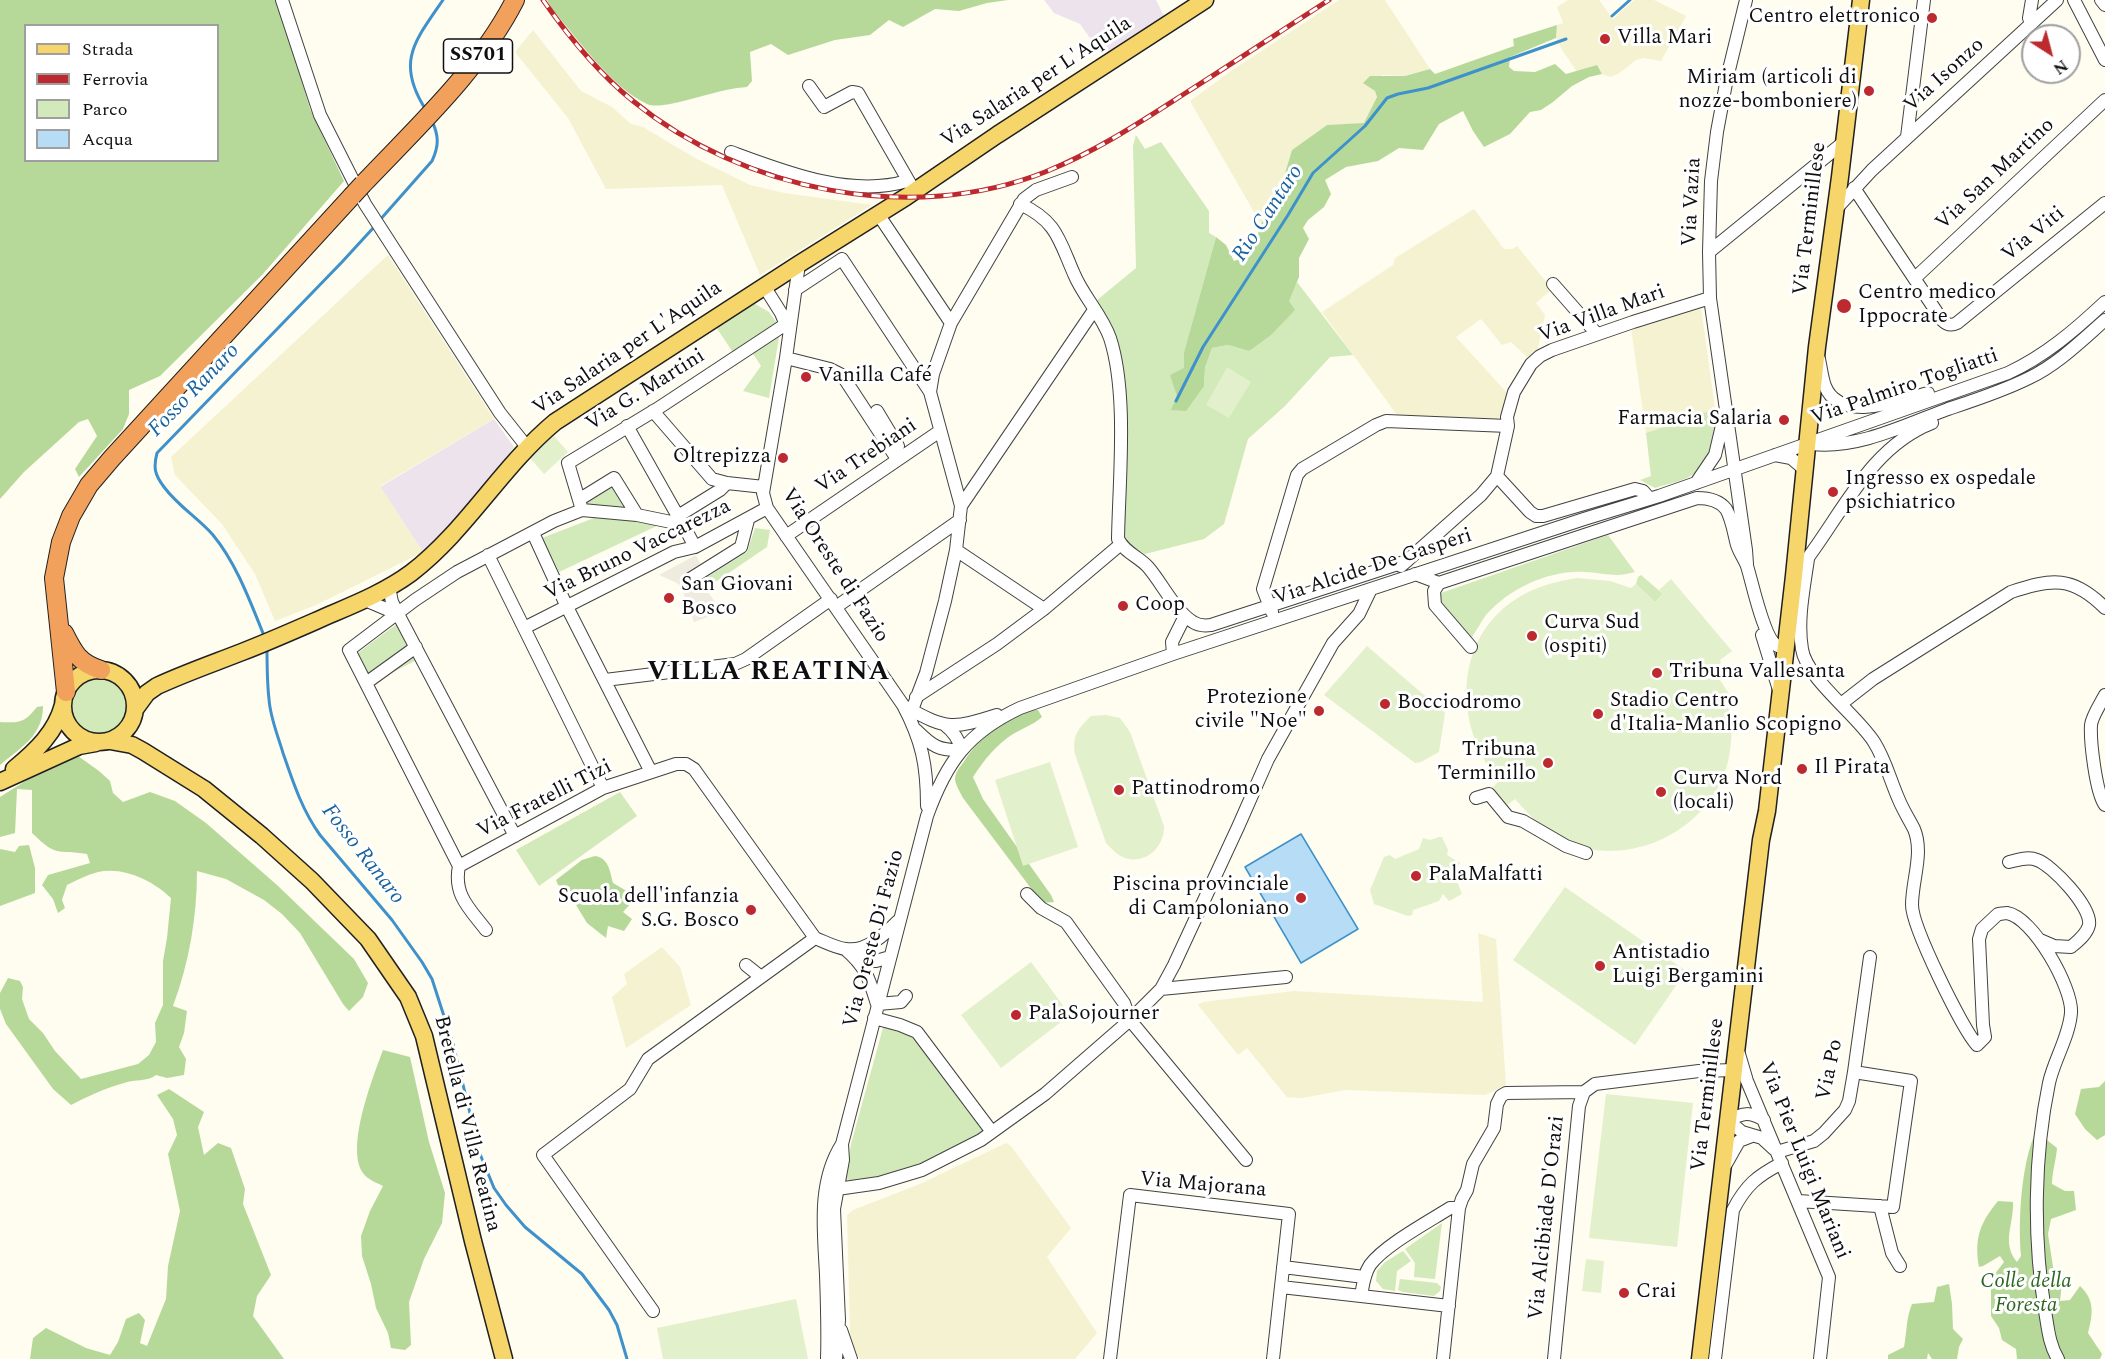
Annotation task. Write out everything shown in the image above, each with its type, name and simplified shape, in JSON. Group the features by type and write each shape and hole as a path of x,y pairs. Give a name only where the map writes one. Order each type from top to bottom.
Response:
{"highway":[{"name":"SS701","path":"65,698 54,578 61,542 71,516 89,485 429,113 489,42 515,0"},
{"name":"SS701","path":"59,620 64,634 79,659 88,666 101,670"}],"main road":[{"name":"Via Salaria per L'Aquila","path":"134,715 147,693 172,679 292,632 365,600 410,573 434,552 477,507 527,447 555,422 878,214 915,184 1205,0"},
{"name":"Via Terminillese","path":"1700,1359 1761,840 1767,811 1817,347 1836,209 1848,184 1844,142 1861,0"},
{"path":"0,782 48,736 59,721 72,682 80,675 90,671 101,670 114,673 131,688 135,698 134,715 138,739 154,758"},
{"name":"Via Salaria per L'Aquila","path":"124,680 144,684 172,679"},
{"path":"65,698 64,716 76,735 87,740 104,742"},
{"path":"0,782 79,746 119,737 127,730 134,715"},
{"name":"Bretella di Villa Reatina","path":"104,742 132,745 154,758 204,789 262,836 312,881 368,939 408,997 424,1036 504,1359"}],"street":[{"path":"282,0 320,115 344,166 389,242 500,413 527,447"},
{"name":"Via Vazia","path":"1746,0 1727,78 1717,132 1711,181 1709,252 1710,298 1747,564"},
{"path":"1907,137 1924,0"},
{"path":"2033,0 2043,13"},
{"path":"2031,24 2029,18 2033,0"},
{"name":"Via Isonzo","path":"2031,24 2057,0"},
{"path":"2074,0 2105,60"},
{"path":"2101,0 2105,4"},
{"name":"Via Isonzo","path":"1848,184 1907,137 2021,33"},
{"path":"731,152 779,170 847,185 882,187 915,184 858,93 852,92 824,107 809,86"},
{"name":"Via San Martino","path":"1915,278 2105,100"},
{"path":"1911,105 1926,119"},
{"path":"1709,252 1844,142"},
{"path":"930,392 933,374 951,323 1020,204 1036,190 1072,177"},
{"name":"Via Viti","path":"1848,184 1942,320 1952,325 2105,203"},
{"path":"1020,204 1037,212 1054,228 1063,243 1074,275 1109,335 1117,370 1119,393 1118,539 1123,548 1146,564 1185,616 1201,626 1210,625 1407,561"},
{"path":"878,214 951,323"},
{"path":"787,329 770,282 788,285 795,294 842,259 930,392 949,455 961,506 956,550 926,673 916,697"},
{"name":"Via Oreste di Fazio","path":"799,264 787,329 786,358 763,500 907,707 915,729"},
{"path":"1553,284 1598,334"},
{"name":"Via Villa Mari","path":"1497,476 1508,426 1507,417 1514,392 1531,364 1540,356 1598,334 1710,298"},
{"name":"Via Palmiro Togliatti","path":"1808,443 2008,373 2043,355 2105,302"},
{"path":"961,506 1094,310"},
{"name":"Via Palmiro Togliatti","path":"1808,443 1828,446 1878,435 2003,390 2030,378 2053,363 2074,348 2105,320"},
{"name":"Via G. Martini","path":"581,505 568,463 787,329"},
{"path":"1817,347 1825,387 1836,400 1855,407 1875,407 2008,373"},
{"path":"786,358 830,369 842,375 900,457"},
{"path":"1794,576 1873,465 1893,446 1922,427 1981,404 2003,390"},
{"name":"Via Vazia","path":"1696,483 1715,455 1725,408"},
{"path":"653,411 712,479 764,487"},
{"path":"877,411 900,457"},
{"path":"1276,620 1263,589 1293,487 1302,469 1386,421 1508,426"},
{"path":"627,426 695,547"},
{"name":"Via Trebiani","path":"786,536 940,431"},
{"name":"Via Alcide De Gasperi","path":"962,750 983,729 1020,708 1173,654 1650,499 1808,443"},
{"path":"1774,455 1791,458 1805,470"},
{"path":"1383,585 1480,495 1497,476 1536,516 1544,516 1635,489 1643,491 1650,499"},
{"path":"486,930 459,894 457,878 459,866 349,650 457,572 533,533 581,505 614,478 637,515"},
{"path":"678,516 720,490 727,483"},
{"path":"1471,647 1434,605 1434,591 1439,584 1696,498 1707,498 1726,509 1738,548 1747,564 1755,598 1771,641 1778,646 1786,644"},
{"path":"581,505 676,523 686,530"},
{"name":"Via Bruno Vaccarezza","path":"524,628 674,552 695,547 767,508"},
{"path":"690,579 741,548 748,520"},
{"path":"605,680 735,664 834,603 960,520"},
{"path":"533,533 567,607 651,772"},
{"path":"915,729 935,747 943,750 962,750 953,732 945,725 907,707 916,697 998,644 1044,609 1120,544"},
{"path":"956,550 1044,609"},
{"path":"488,555 603,788"},
{"path":"1808,559 1801,609 1802,651 1811,669 1873,740 1888,767 1900,803 1914,830 1917,847 1912,907 1916,922 1964,1027 1977,1045 1985,1037 1979,939 1982,929 1998,914 2008,913 2017,918 2039,940 2064,981 2070,999 2071,1013 2067,1030 2050,1078 2041,1122 2037,1176 2040,1283 2051,1347 2058,1359"},
{"path":"1415,574 1439,584"},
{"path":"1841,704 1873,678 2011,592 2051,581 2072,584 2090,592 2105,608"},
{"path":"389,587 392,602 398,614 515,836"},
{"path":"837,1189 879,1184 922,1170 981,1140 1045,1094 1130,1020 1161,989 1268,759 1333,643 1359,614 1371,589"},
{"path":"1755,598 1755,609 1780,693"},
{"path":"365,600 398,614"},
{"path":"1173,654 1172,642 1185,616"},
{"path":"366,683 416,647"},
{"path":"2105,695 2091,723 2095,773 2105,805"},
{"path":"945,725 959,726 1020,708"},
{"path":"915,729 926,765 927,816"},
{"name":"Via Oreste Di Fazio","path":"836,1359 839,1320 835,1232 837,1189 843,1160 842,1144 927,816 938,787 952,761 962,750"},
{"name":"Via Fratelli Tizi","path":"459,866 603,788 676,764 686,764 694,769 815,938"},
{"path":"1476,798 1489,794 1508,817 1523,821 1566,846 1586,853"},
{"path":"2009,862 2025,858 2036,859 2044,864 2082,903 2088,917 2089,924 2083,937 2071,946 2054,946 2039,940"},
{"path":"1027,894 1041,908 1066,922 1124,1003 1130,1020 1246,1160"},
{"path":"653,1311 543,1155 630,1089 648,1059 815,938 845,949 856,949 872,944 886,934 899,920"},
{"path":"863,947 877,950 890,957"},
{"path":"845,949 860,962 868,976 878,1004 901,1002 906,996"},
{"path":"855,958 876,961 890,957"},
{"name":"Via Po","path":"1715,1359 1733,1210 1741,1194 1779,1158 1814,1141 1845,1110 1849,1101 1854,1072 1870,957"},
{"path":"746,965 761,977"},
{"path":"1161,989 1286,978"},
{"path":"874,1018 916,1032 992,1132"},
{"name":"Via Pier Luigi Mariani","path":"1738,1049 1747,1081 1829,1277 1820,1359"},
{"name":"Via Alcibiade D'Orazi","path":"1554,1359 1579,1106 1584,1092 1595,1084 1699,1071 1735,1070"},
{"path":"1798,1201 1893,1207 1911,1081 1854,1072"},
{"path":"1443,1359 1460,1208 1473,1164 1494,1128 1497,1104 1501,1096 1506,1093 1584,1092"},
{"path":"1764,1120 1753,1113 1746,1113 1729,1121 1742,1132 1762,1138 1779,1158"},
{"path":"1723,1172 1739,1141 1752,1136"},
{"name":"Via Oreste Di Fazio","path":"827,1359 824,1202 832,1159 842,1144"},
{"name":"Via Majorana","path":"1110,1359 1130,1195 1289,1214 1273,1359"},
{"path":"1880,1206 1892,1253 1900,1266"},
{"path":"1361,1296 1364,1277 1382,1253 1450,1208 1460,1208"},
{"path":"1283,1268 1364,1277"},
{"path":"1281,1287 1449,1306"},
{"path":"839,1320 851,1359"}],"shaded area":[{"path":"1044,0 1156,0 1164,16 1103,56 1080,24 1054,13"},
{"path":"1339,0 1385,0 1430,69 1405,76 1382,75 1375,91 1377,97 1364,124 1327,125 1292,150 1276,203 1261,224 1190,101"},
{"path":"1568,0 1599,0 1613,19 1634,0 1654,0 1686,16 1661,61 1644,58 1636,60 1618,74 1610,77 1602,74 1596,65 1577,72 1561,48 1556,38 1557,25 1563,23 1557,7"},
{"path":"533,30 581,91 612,107 631,124 643,127 695,158 750,185 784,193 872,205 760,275 722,185 606,189 568,118 515,52"},
{"path":"1474,209 1504,249 1513,249 1517,246 1552,289 1536,303 1545,315 1537,352 1529,359 1511,342 1502,345 1481,319 1456,337 1509,395 1502,416 1497,419 1397,415 1322,312 1393,265 1395,258"},
{"path":"388,255 494,419 380,486 423,552 316,605 275,621 255,574 222,524 175,475 171,457"},
{"path":"1701,307 1715,409 1646,433 1631,328"},
{"path":"494,419 514,447 468,506 423,552 380,487"},
{"path":"696,555 711,585 705,588 720,609 713,615 694,622 683,592 677,583 659,575"},
{"path":"1478,933 1496,939 1506,1085 1485,1095 1345,1090 1302,1098 1287,1097 1247,1048 1238,1055 1198,1005 1203,1002 1294,991 1483,1002"},
{"path":"662,947 680,967 691,1005 626,1048 612,997 627,984 624,974"},
{"path":"1006,1143 1011,1146 1071,1228 1047,1257 1097,1333 1075,1359 860,1359 851,1345 847,1215 853,1210 920,1184"}],"green space":[{"path":"0,0 278,0 310,109 344,181 262,275 160,376 129,390 129,414 123,429 79,477 75,469 97,436 88,419 79,422 24,472 0,499"},
{"path":"547,0 1008,0 959,11 935,9 903,27 889,20 870,35 835,40 788,55 771,44 750,52 752,81 747,87 655,106 634,97 608,75"},
{"path":"1557,25 1556,38 1510,57 1509,67 1514,71 1535,72 1555,64 1566,74 1597,65 1602,74 1589,77 1572,86 1541,110 1530,112 1510,134 1484,147 1463,111 1439,124 1423,150 1399,148 1378,161 1346,167 1325,180 1331,194 1324,207 1308,220 1303,228 1309,239 1299,258 1299,277 1289,301 1295,310 1271,335 1249,351 1228,345 1212,348 1205,368 1204,386 1186,411 1171,410 1177,396 1170,375 1184,368 1184,352 1216,237 1226,245 1234,261 1252,254 1261,224 1276,203 1292,150 1327,125 1364,123 1377,97 1375,91 1363,83 1370,76 1405,76 1430,69 1435,74 1514,46 1513,39"},
{"path":"1136,135 1145,149 1161,142 1209,211 1209,233 1216,237 1184,352 1184,368 1204,386 1205,368 1212,348 1228,345 1249,351 1288,301 1297,282 1353,355 1330,357 1285,406 1248,439 1224,524 1204,539 1145,554 1130,547 1126,542 1124,532 1127,468 1125,384 1120,353 1096,301 1136,268 1133,146"},
{"path":"750,301 769,312 779,326 734,354 714,324"},
{"path":"779,337 769,398 743,391 761,366 752,352 770,339"},
{"path":"1227,367 1251,382 1229,418 1206,405"},
{"path":"1715,409 1712,446 1699,469 1683,479 1655,488 1640,480 1651,476 1646,433"},
{"path":"553,435 568,452 544,474 529,457"},
{"path":"614,485 629,510 589,506 586,501"},
{"path":"594,518 656,521 661,524 559,572 542,538"},
{"path":"755,528 770,530 767,547 711,585 707,577 747,552"},
{"path":"1608,535 1635,572 1616,575 1571,572 1531,583 1518,589 1496,605 1486,615 1471,639 1439,601 1441,593"},
{"path":"1641,575 1663,594 1655,602 1636,584"},
{"name":"Stadio Centro d'Italia-Manlio Scopigno","path":"1577,578 1610,581 1631,588 1636,584 1655,602 1663,594 1659,590 1671,579 1732,651 1720,660 1721,663 1712,668 1735,703 1728,707 1731,744 1721,781 1708,803 1691,821 1670,835 1647,845 1622,850 1597,850 1572,845 1548,831 1515,799 1506,806 1492,788 1499,781 1484,760 1474,737 1468,712 1467,687 1470,663 1479,640 1493,619 1513,601 1544,586"},
{"path":"398,623 417,660 371,683 355,655"},
{"name":"Bocciodromo","path":"1367,646 1445,713 1439,752 1415,763 1324,695"},
{"path":"98,678 119,687 128,708 119,729 98,738 77,729 68,708 77,687"},
{"path":"43,706 42,716 35,733 0,765 0,722 21,721 37,707"},
{"path":"1030,710 1038,710 1042,717 1001,743 973,777 983,799 1054,902 1042,903 963,798 955,780 969,754 984,738 1001,725"},
{"name":"Pattinodromo","path":"1106,715 1120,718 1130,732 1164,826 1158,847 1140,859 1122,857 1106,843 1075,754 1075,737 1083,725 1091,716"},
{"path":"78,756 110,781 113,793 123,802 150,792 175,801 206,823 277,885 354,959 368,983 363,997 349,1011 300,933 282,914 264,900 226,879 197,871 196,905 191,940 184,973 173,1006 187,1011 184,1033 179,1047 186,1059 184,1075 167,1078 156,1075 149,1079 128,1082 90,1095 71,1105 53,1089 6,1024 0,1009 0,993 8,978 20,981 23,987 22,999 29,1019 81,1079 138,1064 149,1055 156,1042 155,1023 163,1005 163,961 171,898 138,876 118,871 98,872 67,885 62,900 65,908 58,913 53,899 42,885 48,875 90,863 87,854 57,851 32,833 32,790 17,789 15,833 0,837 0,797 38,773"},
{"path":"1050,762 1078,847 1023,866 995,780"},
{"path":"620,792 637,816 539,886 516,850"},
{"name":"PalaMalfatti","path":"1442,837 1448,850 1447,855 1460,863 1454,874 1462,894 1449,901 1443,894 1439,901 1413,910 1412,915 1408,916 1374,904 1370,890 1384,857 1390,855 1395,859 1419,849 1423,838 1430,840"},
{"path":"29,845 35,868 35,893 0,906 0,849 15,852 19,846"},
{"path":"595,856 600,857 606,863 613,883 630,893 632,902 623,912 632,919 624,931 608,926 606,938 587,923 565,887 558,885 556,880 582,860"},
{"name":"Antistadio Luigi Bergamini","path":"1565,887 1686,971 1635,1045 1513,960"},
{"name":"PalaSojourner","path":"1031,962 1070,1015 1001,1068 961,1015"},
{"path":"883,1028 896,1028 912,1035 983,1132 978,1137 950,1150 892,1174 858,1181 846,1179 851,1144"},
{"path":"383,1050 410,1057 429,1142 445,1193 442,1223 424,1259 409,1302 411,1345 405,1350 391,1348 388,1333 376,1308 362,1256 361,1236 370,1211 383,1186 363,1173 358,1162 357,1147 362,1112"},
{"path":"2105,1081 2105,1135 2097,1140 2085,1129 2075,1114 2081,1089 2099,1087"},
{"path":"169,1089 204,1112 198,1127 204,1155 218,1143 231,1148 245,1189 243,1204 271,1275 257,1296 253,1316 284,1359 30,1359 33,1338 46,1328 86,1348 110,1355 118,1342 126,1319 139,1313 145,1320 140,1343 147,1346 166,1299 168,1266 180,1211 168,1154 177,1135 173,1119 157,1095"},
{"path":"1606,1094 1693,1103 1677,1247 1589,1238"},
{"name":"Colle della Foresta","path":"2034,1136 2043,1137 2057,1148 2052,1184 2065,1191 2074,1191 2076,1210 2051,1219 2048,1234 2053,1267 2062,1282 2060,1301 2070,1300 2080,1286 2085,1291 2092,1308 2088,1333 2102,1354 2100,1359 2017,1359 2016,1349 2002,1340 1999,1328 1991,1316 1991,1279 2004,1262 2000,1256 1979,1267 1978,1239 1983,1224 1998,1201 2013,1202 2009,1233 2010,1248 2017,1262 2021,1256 2020,1212 2023,1179"},
{"path":"1442,1223 1435,1279 1414,1277 1415,1263 1405,1249"},
{"path":"1403,1251 1411,1261 1397,1271 1395,1291 1383,1289 1376,1281 1377,1271 1385,1262"},
{"path":"1586,1259 1604,1261 1601,1293 1582,1291"},
{"path":"1400,1279 1437,1283 1441,1287 1434,1296 1403,1292 1398,1290"},
{"path":"1949,1284 1953,1329 1963,1339 1957,1359 1932,1359 1928,1353 1927,1359 1888,1359 1888,1355 1904,1347 1912,1304 1934,1302 1937,1287"},
{"path":"796,1299 808,1359 663,1359 657,1328"}],"water":[{"name":"Piscina provinciale di Campoloniano","path":"1301,834 1358,929 1301,963 1245,867"}],"waterway":[{"name":"Fosso Ranaro","path":"426,110 412,78 410,65 412,52 424,28 443,0"},
{"name":"Rio Cantaro","path":"1612,16 1630,0"},
{"name":"Rio Cantaro","path":"1176,401 1203,347 1313,173 1365,126 1387,98 1428,88 1566,39"},
{"name":"Fosso Ranaro","path":"379,221 432,161 437,141 432,121"},
{"name":"Fosso Ranaro","path":"265,638 243,585 222,546 170,494 159,479 155,467 157,453 375,226"},
{"name":"Fosso Ranaro","path":"267,647 271,713 298,796 320,835 392,920 432,979 453,1044 480,1154 494,1188 525,1227 582,1274 609,1310 617,1325 627,1359"}],"railway":[{"path":"543,0 573,41 607,78 633,101 677,132 725,158 777,177 830,190 885,197 940,196 994,188 1045,172 1099,146 1133,126 1329,0"}],"place":[{"name":"Centro elettronico","path":"1932,18"},
{"name":"Villa Mari","path":"1605,39"},
{"name":"Miriam (articoli di nozze-bomboniere)","path":"1869,91"},
{"name":"Centro medico Ippocrate","path":"1844,306"},
{"name":"Vanilla Café","path":"806,377"},
{"name":"Farmacia Salaria","path":"1784,420"},
{"name":"Oltrepizza","path":"783,458"},
{"name":"Ingresso ex ospedale psichiatrico","path":"1833,492"},
{"name":"San Giovani Bosco","path":"669,598"},
{"name":"Coop","path":"1123,606"},
{"name":"Curva Sud (ospiti)","path":"1532,636"},
{"name":"Tribuna Vallesanta","path":"1657,673"},
{"name":"Bocciodromo","path":"1385,704"},
{"name":"Protezione civile \"Noe\"","path":"1319,711"},
{"name":"Stadio Centro d'Italia-Manlio Scopigno","path":"1598,714"},
{"name":"Tribuna Terminillo","path":"1548,763"},
{"name":"Il Pirata","path":"1802,769"},
{"name":"Pattinodromo","path":"1119,790"},
{"name":"Curva Nord (locali)","path":"1661,792"},
{"name":"PalaMalfatti","path":"1416,876"},
{"name":"Piscina provinciale di Campoloniano","path":"1301,898"},
{"name":"Scuola dell'infanzia S.G. Bosco","path":"751,910"},
{"name":"Antistadio Luigi Bergamini","path":"1600,966"},
{"name":"PalaSojourner","path":"1016,1015"},
{"name":"Crai","path":"1624,1293"}],"district":[{"name":"VILLA REATINA","path":"769,674"}]}
